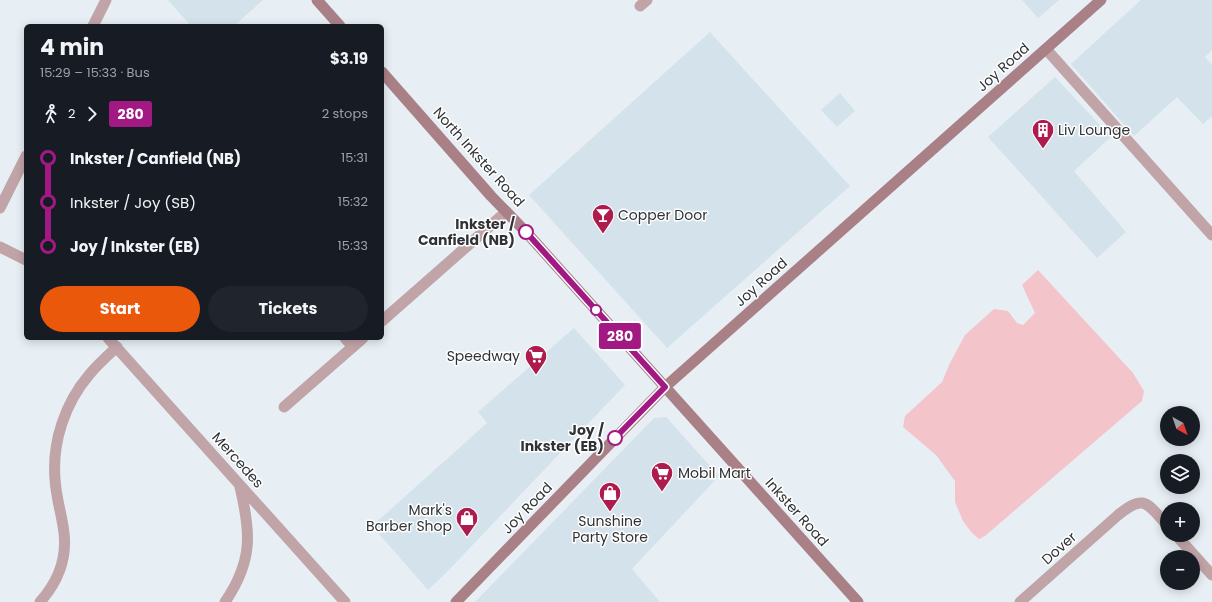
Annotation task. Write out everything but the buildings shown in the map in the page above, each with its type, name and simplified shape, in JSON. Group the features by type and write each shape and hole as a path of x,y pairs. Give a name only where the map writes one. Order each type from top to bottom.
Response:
{"main road":[{"path":"317,0 338,24"},
{"name":"Joy Road","path":"456,602 665,387 1101,0"},
{"name":"North Inkster Road","path":"384,74 506,212 665,387"},
{"name":"Inkster Road","path":"665,387 858,602"}],"street":[{"path":"94,24 106,0"},
{"path":"1046,49 1212,235"},
{"path":"0,208 24,160"},
{"path":"384,319 506,212"},
{"path":"0,247 24,259"},
{"name":"Mercedes","path":"110,340 345,602"},
{"path":"347,340 353,347"},
{"path":"284,407 361,340"},
{"path":"40,602 54,584 64,558 64,532 57,502 54,479 59,433 68,410 80,387 96,367 117,347"},
{"path":"225,602 237,581 247,554 248,523 240,484"},
{"name":"Dover","path":"1020,602 1132,504 1141,502 1145,503 1160,518"},
{"path":"1182,542 1212,576"}],"shaded area":[{"path":"168,0 263,0 236,24 189,24"},
{"path":"1022,0 1059,0 1038,18"},
{"path":"1141,0 1212,0 1212,50 1205,57 1212,65 1212,116 1203,124 1177,97 1134,136 1071,64"},
{"path":"710,32 850,186 667,348 529,195"},
{"path":"1055,77 1111,137 1074,171 1126,232 1097,258 988,137"},
{"path":"840,93 855,111 837,127 821,110"},
{"path":"1038,270 1133,373 1144,391 1142,401 985,536 979,539 972,533 963,521 955,502 955,481 936,455 903,427 905,416 942,382 965,335 994,309 1008,311 1017,323 1023,325 1035,313 1022,285"},
{"path":"574,328 625,385 428,590 372,526 487,423 478,412"},
{"path":"666,417 719,476 632,569 660,602 475,602 654,418"}],"bus line":[{"name":"280","path":"526,232 665,387 615,438"}],"place":[{"name":"Liv Lounge","path":"1043,150"},
{"name":"Inkster / Canfield (NB)","path":"526,232"},
{"name":"Copper Door","path":"603,234"},
{"name":"Speedway","path":"536,376"},
{"name":"Joy / Inkster (EB)","path":"615,438"},
{"name":"Mobil Mart","path":"662,492"},
{"name":"Sunshine Party Store","path":"610,512"},
{"name":"Mark's Barber Shop","path":"467,538"}]}
